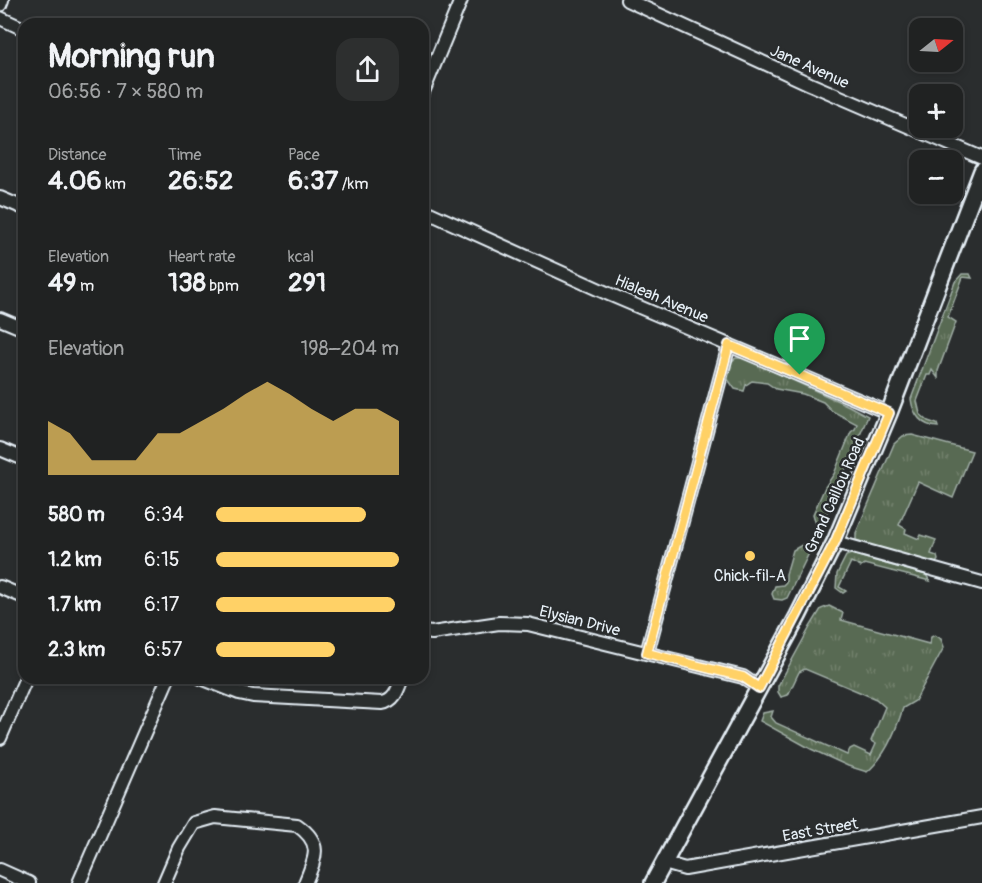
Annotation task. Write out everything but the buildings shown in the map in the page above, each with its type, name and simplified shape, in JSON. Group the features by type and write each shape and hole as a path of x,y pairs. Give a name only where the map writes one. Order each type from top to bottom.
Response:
{"main road":[{"name":"Grand Caillou Road","path":"653,883 835,542 889,413 982,171"}],"street":[{"path":"0,5 2,0"},
{"path":"429,77 461,0"},
{"name":"Jane Avenue","path":"627,0 810,84 982,158"},
{"path":"0,18 18,26"},
{"path":"0,198 18,206"},
{"name":"Hialeah Avenue","path":"429,213 611,295 889,413"},
{"path":"0,319 18,326"},
{"path":"647,653 729,345"},
{"path":"0,449 18,456"},
{"path":"835,542 982,583"},
{"path":"0,587 18,594"},
{"name":"Elysian Drive","path":"429,631 517,623 528,624 743,677 759,688"},
{"path":"1,733 23,684"},
{"path":"79,883 165,684"},
{"path":"216,684 253,696 382,703 390,700 399,684"},
{"path":"164,883 179,848 194,823 215,817 292,823 306,831 314,842 316,853 305,883"},
{"name":"East Street","path":"664,863 686,869 982,817"},
{"path":"0,870 29,883"}],"green space":[{"path":"962,274 970,274 972,278 963,277 948,317 956,322 938,371 938,378 932,370 930,375 927,375 917,401 920,414 928,421 937,424 938,427 932,426 919,419 911,399 955,282"},
{"path":"736,358 744,358 868,416 823,522 816,524 813,514 825,487 834,474 851,432 857,424 832,411 823,402 803,394 776,389 767,383 752,381 746,385 744,391 735,389 727,378 731,362"},
{"path":"912,435 972,451 953,498 918,482 899,525 906,529 905,533 919,539 921,535 936,540 931,554 937,556 936,563 856,540 856,533 894,444 903,436"},
{"path":"807,542 811,549 787,598 774,599 772,594 775,586 786,582 793,550"},
{"path":"851,554 926,575 930,581 864,564 861,567 851,562 839,587 846,591 843,593 836,588 837,574 846,556"},
{"path":"829,606 843,613 841,620 929,644 931,637 935,635 941,639 944,647 915,701 903,708 885,751 867,772 811,749 760,721 763,713 773,711 771,717 776,723 847,755 854,747 871,755 876,744 871,741 885,707 876,699 805,669 799,672 788,695 781,697 778,692 778,686 810,627 821,609"}],"place":[{"name":"Chick-fil-A","path":"750,556"}],"route":[{"path":"729,345 800,375 889,413 835,542 759,688 743,677 647,653 729,345"}]}
